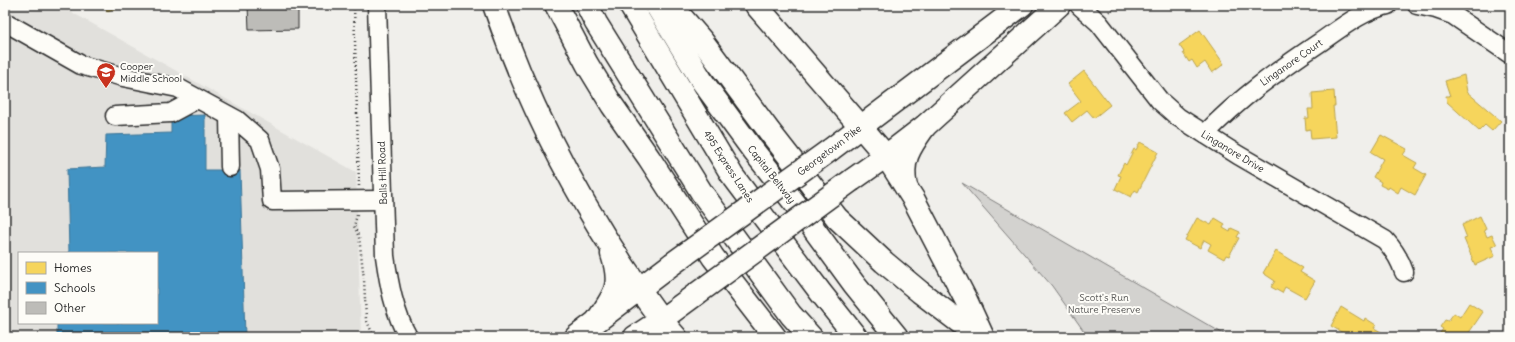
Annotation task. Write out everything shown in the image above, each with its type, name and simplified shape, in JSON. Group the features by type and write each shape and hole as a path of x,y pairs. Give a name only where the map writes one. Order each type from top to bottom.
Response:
{"main road":[{"path":"494,5 503,32 542,120 573,184 608,243 661,320 676,337"},
{"path":"556,5 587,64 612,105 649,158 713,257 775,337"},
{"path":"587,5 596,23 702,193 791,315 811,337"},
{"name":"495 Express Lanes","path":"630,5 732,175 856,337"},
{"name":"Capital Beltway","path":"656,5 702,81 854,284 897,337"},
{"path":"671,5 703,42 769,131 837,218 884,262 920,292 979,337"},
{"path":"756,5 886,156 907,189 966,300 983,337"},
{"name":"Georgetown Pike","path":"576,337 672,264 861,127 1022,5"},
{"path":"635,337 661,320 925,126 1059,5"},
{"path":"907,189 904,175 905,161 913,144 925,126"},
{"path":"598,319 610,302 617,287 617,271 608,243"}],"street":[{"name":"Balls Hill Road","path":"376,5 385,256 390,286 396,308 408,337"},
{"name":"Linganore Drive","path":"1079,5 1099,23 1160,101 1178,117 1385,240 1394,250 1404,272"},
{"name":"Linganore Court","path":"1205,134 1226,112 1283,67 1362,14 1388,5"},
{"path":"1417,5 1436,9 1452,15 1510,54"},
{"path":"7,27 81,65 122,77 178,88 236,120 260,140 270,169 272,201 383,200"},
{"path":"116,116 171,113 197,99"},
{"path":"229,116 230,167"}],"path":[{"path":"354,5 359,182 358,210 354,226 359,237 364,278 366,319 374,337"}],"shaded area":[{"name":"Cooper Middle School","path":"5,5 59,5 356,172 361,337 5,337"}],"green space":[{"name":"Scott's Run Nature Preserve","path":"962,183 1229,337 1088,337 1052,286"}],"building: Homes":[{"path":"105,5 136,5 123,9 122,6 107,11"},
{"path":"1200,30 1224,64 1212,73 1205,62 1197,68 1192,60 1189,62 1179,45"},
{"path":"1084,71 1110,105 1094,118 1087,110 1072,122 1065,113 1081,101 1068,84"},
{"path":"1464,75 1467,92 1501,121 1492,131 1485,125 1479,131 1447,102 1446,96 1450,96 1445,81"},
{"path":"1334,91 1335,106 1333,106 1336,137 1311,139 1310,129 1306,130 1305,118 1309,118 1308,109 1313,109 1312,93"},
{"path":"1381,135 1407,149 1403,155 1417,163 1414,168 1426,175 1415,195 1401,187 1398,193 1389,187 1388,189 1380,185 1381,182 1373,177 1383,159 1371,152"},
{"path":"1140,142 1158,152 1138,192 1135,190 1131,197 1115,189 1121,176 1118,175 1124,163 1126,165 1134,149 1136,150"},
{"path":"1480,216 1486,229 1484,230 1487,237 1492,235 1497,245 1491,247 1495,256 1475,265 1464,239 1467,238 1462,225"},
{"path":"1197,218 1211,225 1215,218 1225,224 1223,228 1230,232 1231,228 1240,232 1237,237 1239,238 1229,256 1226,255 1224,259 1208,250 1211,244 1204,240 1200,248 1185,240"},
{"path":"1276,251 1303,268 1300,272 1315,281 1305,298 1285,287 1282,293 1271,287 1275,281 1263,273"},
{"path":"1469,303 1483,312 1466,337 1437,337 1443,329 1440,327 1445,320 1448,321 1454,313 1460,317"},
{"path":"1341,307 1364,321 1365,318 1376,325 1374,328 1383,333 1380,337 1350,337 1331,326"}],"building: Schools":[{"path":"205,115 205,170 240,170 245,337 204,337 204,334 57,337 57,324 158,324 158,252 69,252 67,169 105,167 106,135 171,133 171,116"}],"building: Other":[{"path":"248,5 298,5 298,29 249,30"}],"place":[{"name":"Cooper Middle School","path":"106,89"}]}
